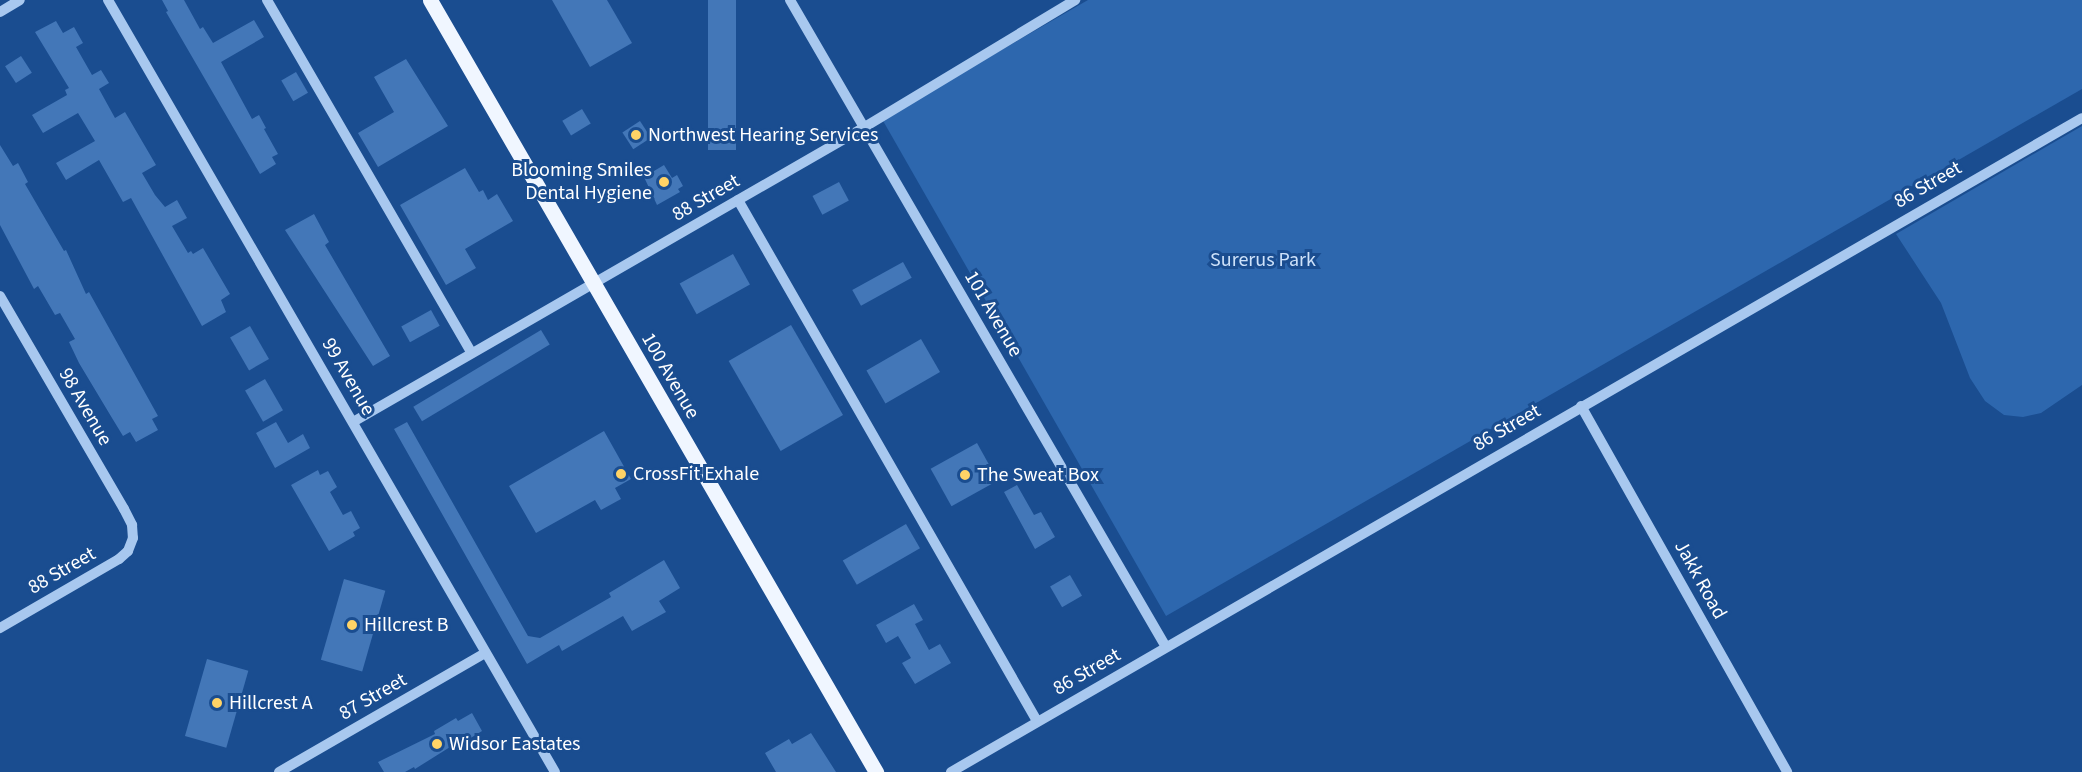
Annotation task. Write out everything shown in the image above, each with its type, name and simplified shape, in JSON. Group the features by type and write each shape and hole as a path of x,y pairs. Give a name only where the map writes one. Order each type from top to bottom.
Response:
{"main road":[{"name":"100 Avenue","path":"430,0 876,772"}],"street":[{"path":"0,12 20,0"},
{"name":"99 Avenue","path":"108,0 555,772"},
{"path":"267,0 472,352"},
{"name":"101 Avenue","path":"790,0 1166,647"},
{"name":"88 Street","path":"353,422 863,128 1075,0"},
{"name":"86 Street","path":"951,772 2082,118"},
{"path":"738,200 1037,721"},
{"name":"98 Avenue","path":"0,296 124,509 132,525 133,538"},
{"name":"Jakk Road","path":"1581,406 1787,772"},
{"name":"88 Street","path":"0,627 119,559 128,551 133,538"},
{"name":"87 Street","path":"279,772 485,653"}],"green space":[{"name":"Surerus Park","path":"1088,0 2082,0 2082,89 1166,616 882,119"},
{"path":"2082,126 2082,385 2041,413 2023,417 2004,415 1985,401 1970,378 1941,303 1896,234"}],"building":[{"path":"162,0 184,0 200,29 203,27 213,43 254,20 264,37 221,62 252,119 259,115 278,154 272,157 276,164 260,174 166,12 168,11"},
{"path":"552,0 607,0 632,43 590,67"},
{"path":"708,0 736,0 736,150 708,150"},
{"path":"56,21 63,33 74,27 83,43 76,47 92,75 101,70 109,83 99,89 115,118 125,112 156,165 142,173 155,195 165,207 177,200 187,218 172,226 188,253 191,251 193,254 203,248 230,294 221,300 226,312 202,326 131,198 123,202 99,160 66,180 56,163 95,141 78,113 43,133 32,115 67,95 65,90 69,88 35,32"},
{"path":"21,56 32,73 16,83 5,66"},
{"path":"406,59 448,126 378,167 358,133 394,112 374,77"},
{"path":"296,72 308,93 293,101 281,80"},
{"path":"582,109 591,124 571,135 562,121"},
{"name":"Northwest Hearing Services","path":"640,121 651,138 633,149 622,132"},
{"path":"0,145 13,166 18,163 28,182 25,184 64,251 66,250 86,294 89,292 158,416 152,419 158,430 136,442 130,432 123,436 79,363 69,342 75,339 60,313 55,315 38,286 34,289 0,225"},
{"name":"Blooming Smiles Dental Hygiene","path":"664,165 672,178 677,175 683,186 678,189 680,192 657,205 644,177"},
{"path":"465,168 479,192 483,190 488,200 497,194 513,221 465,249 476,268 446,285 400,205"},
{"path":"839,182 849,201 822,215 813,196"},
{"path":"314,214 329,242 325,245 390,356 373,366 285,230"},
{"path":"733,254 750,285 697,314 680,284"},
{"path":"903,262 912,278 861,306 852,290"},
{"path":"431,310 440,326 410,342 401,326"},
{"path":"791,325 843,415 781,451 729,361"},
{"path":"250,326 269,359 249,370 230,338"},
{"path":"541,330 550,345 422,421 413,407"},
{"path":"921,339 940,372 885,403 866,370"},
{"path":"265,379 283,410 263,422 245,390"},
{"path":"276,422 288,443 303,434 310,448 275,468 256,433"},
{"path":"407,422 528,636 540,638 611,597 609,593 664,560 680,588 659,601 666,612 632,631 623,616 562,651 559,645 527,664 394,429"},
{"path":"604,431 631,479 615,488 621,499 601,510 595,500 536,533 509,486"},
{"name":"The Sweat Box","path":"977,443 998,481 951,506 931,469"},
{"path":"318,470 320,475 328,471 337,487 330,492 343,515 351,511 360,528 353,532 355,536 329,551 291,485"},
{"path":"1017,485 1034,515 1041,512 1055,537 1035,549 1004,492"},
{"path":"906,524 920,548 857,585 843,560"},
{"path":"1070,575 1082,596 1062,607 1050,586"},
{"name":"Hillcrest B","path":"344,579 385,591 362,672 321,660"},
{"path":"914,604 923,620 915,624 929,650 940,644 951,663 915,684 902,663 911,658 898,636 886,643 876,625"},
{"name":"Hillcrest A","path":"207,659 248,671 226,748 185,736"},
{"name":"Widsor Eastates","path":"472,713 482,731 469,739 466,737 415,769 414,767 405,772 384,772 378,762 435,734 434,731 456,718 458,721"},
{"path":"811,733 836,772 776,772 765,753 789,739 792,744"}],"place":[{"name":"Northwest Hearing Services","path":"636,135"},
{"name":"Blooming Smiles Dental Hygiene","path":"664,182"},
{"name":"CrossFit Exhale","path":"621,474"},
{"name":"The Sweat Box","path":"965,475"},
{"name":"Hillcrest B","path":"352,625"},
{"name":"Hillcrest A","path":"217,703"},
{"name":"Widsor Eastates","path":"437,744"}]}
